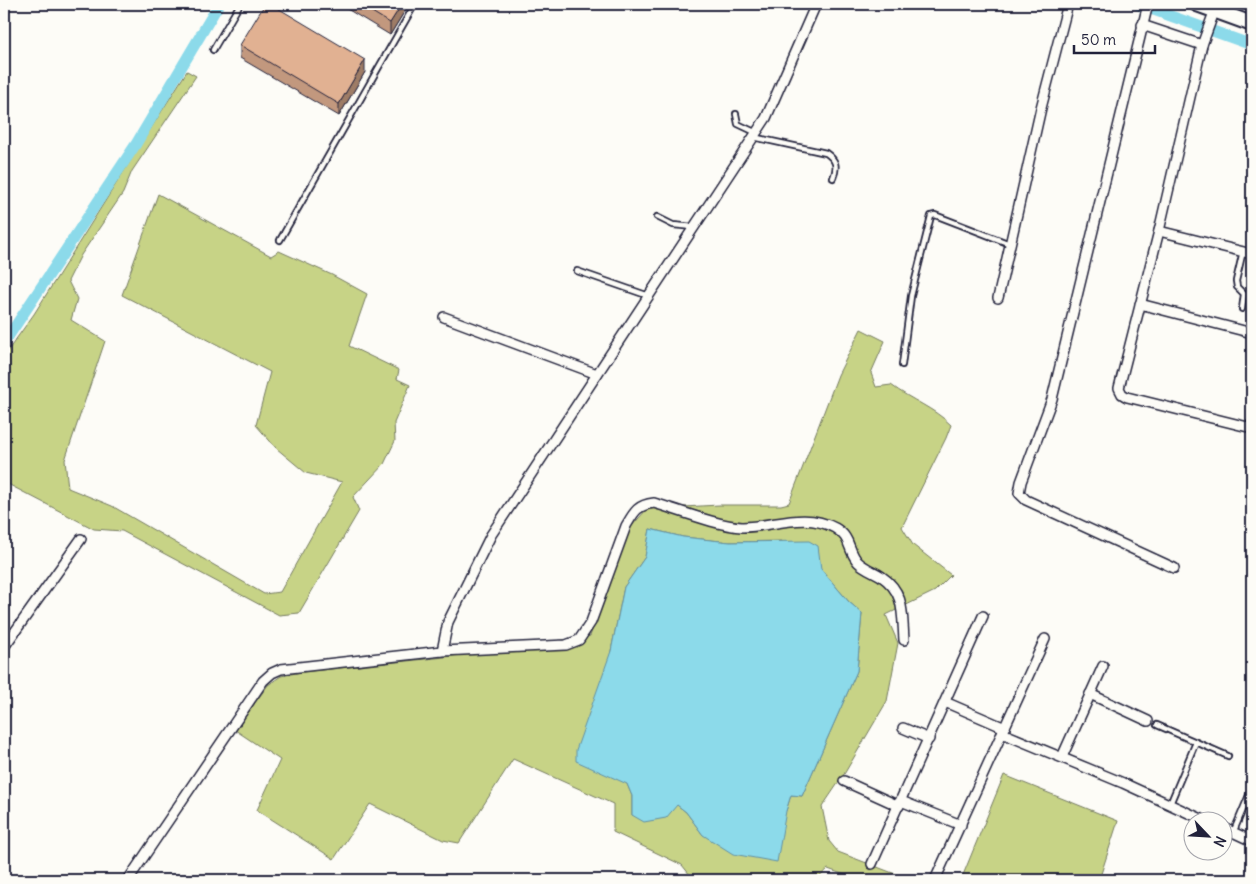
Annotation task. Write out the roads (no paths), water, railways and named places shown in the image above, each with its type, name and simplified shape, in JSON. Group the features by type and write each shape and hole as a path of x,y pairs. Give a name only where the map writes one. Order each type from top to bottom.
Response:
{"street":[{"path":"442,651 448,622 491,535 649,296 772,105 816,4"},
{"path":"998,298 1068,4"},
{"path":"1148,4 1052,399 1021,482 1019,493 1026,500 1174,568"},
{"path":"1197,4 1252,24"},
{"path":"1214,10 1203,42 1159,231 1119,388 1126,397 1252,428"},
{"path":"1143,21 1203,42"},
{"path":"1159,231 1248,252"},
{"path":"1140,304 1252,333"},
{"path":"444,317 597,374"},
{"path":"128,880 258,689 272,673 281,669 442,651 566,646 579,640 592,622 626,526 634,512 643,504 654,503 728,525 741,527 797,519 817,522 835,528 847,537 858,562 881,576 893,586 900,596 904,640"},
{"path":"4,647 81,539"},
{"path":"872,864 983,616"},
{"path":"935,880 1046,639"},
{"path":"1062,758 1103,666"},
{"path":"1090,694 1148,721"},
{"path":"945,702 1062,758 1187,812"},
{"path":"903,728 928,739"},
{"path":"844,781 961,825"},
{"path":"1234,832 1252,841"}],"lane":[{"path":"212,50 240,4"},
{"path":"280,240 415,4"},
{"path":"736,114 736,121 754,134 826,153 833,158 836,164 833,178"},
{"path":"902,365 911,296 931,216 935,215 1010,244"},
{"path":"657,216 673,225 694,227"},
{"path":"1242,309 1244,294 1237,287 1236,281 1248,252"},
{"path":"577,271 649,296"},
{"path":"1157,725 1228,756"},
{"path":"1170,804 1196,742"},
{"path":"1234,830 1252,788"}],"water":[{"path":"650,529 683,537 730,542 809,541 818,546 821,569 849,602 862,613 857,671 802,796 791,795 786,811 777,862 733,854 703,835 686,812 677,805 666,818 644,822 632,815 632,796 627,784 576,761 576,750 611,651 624,587 645,557"}],"waterway":[{"path":"4,343 136,144 219,4"},
{"path":"1137,4 1252,45"}]}
